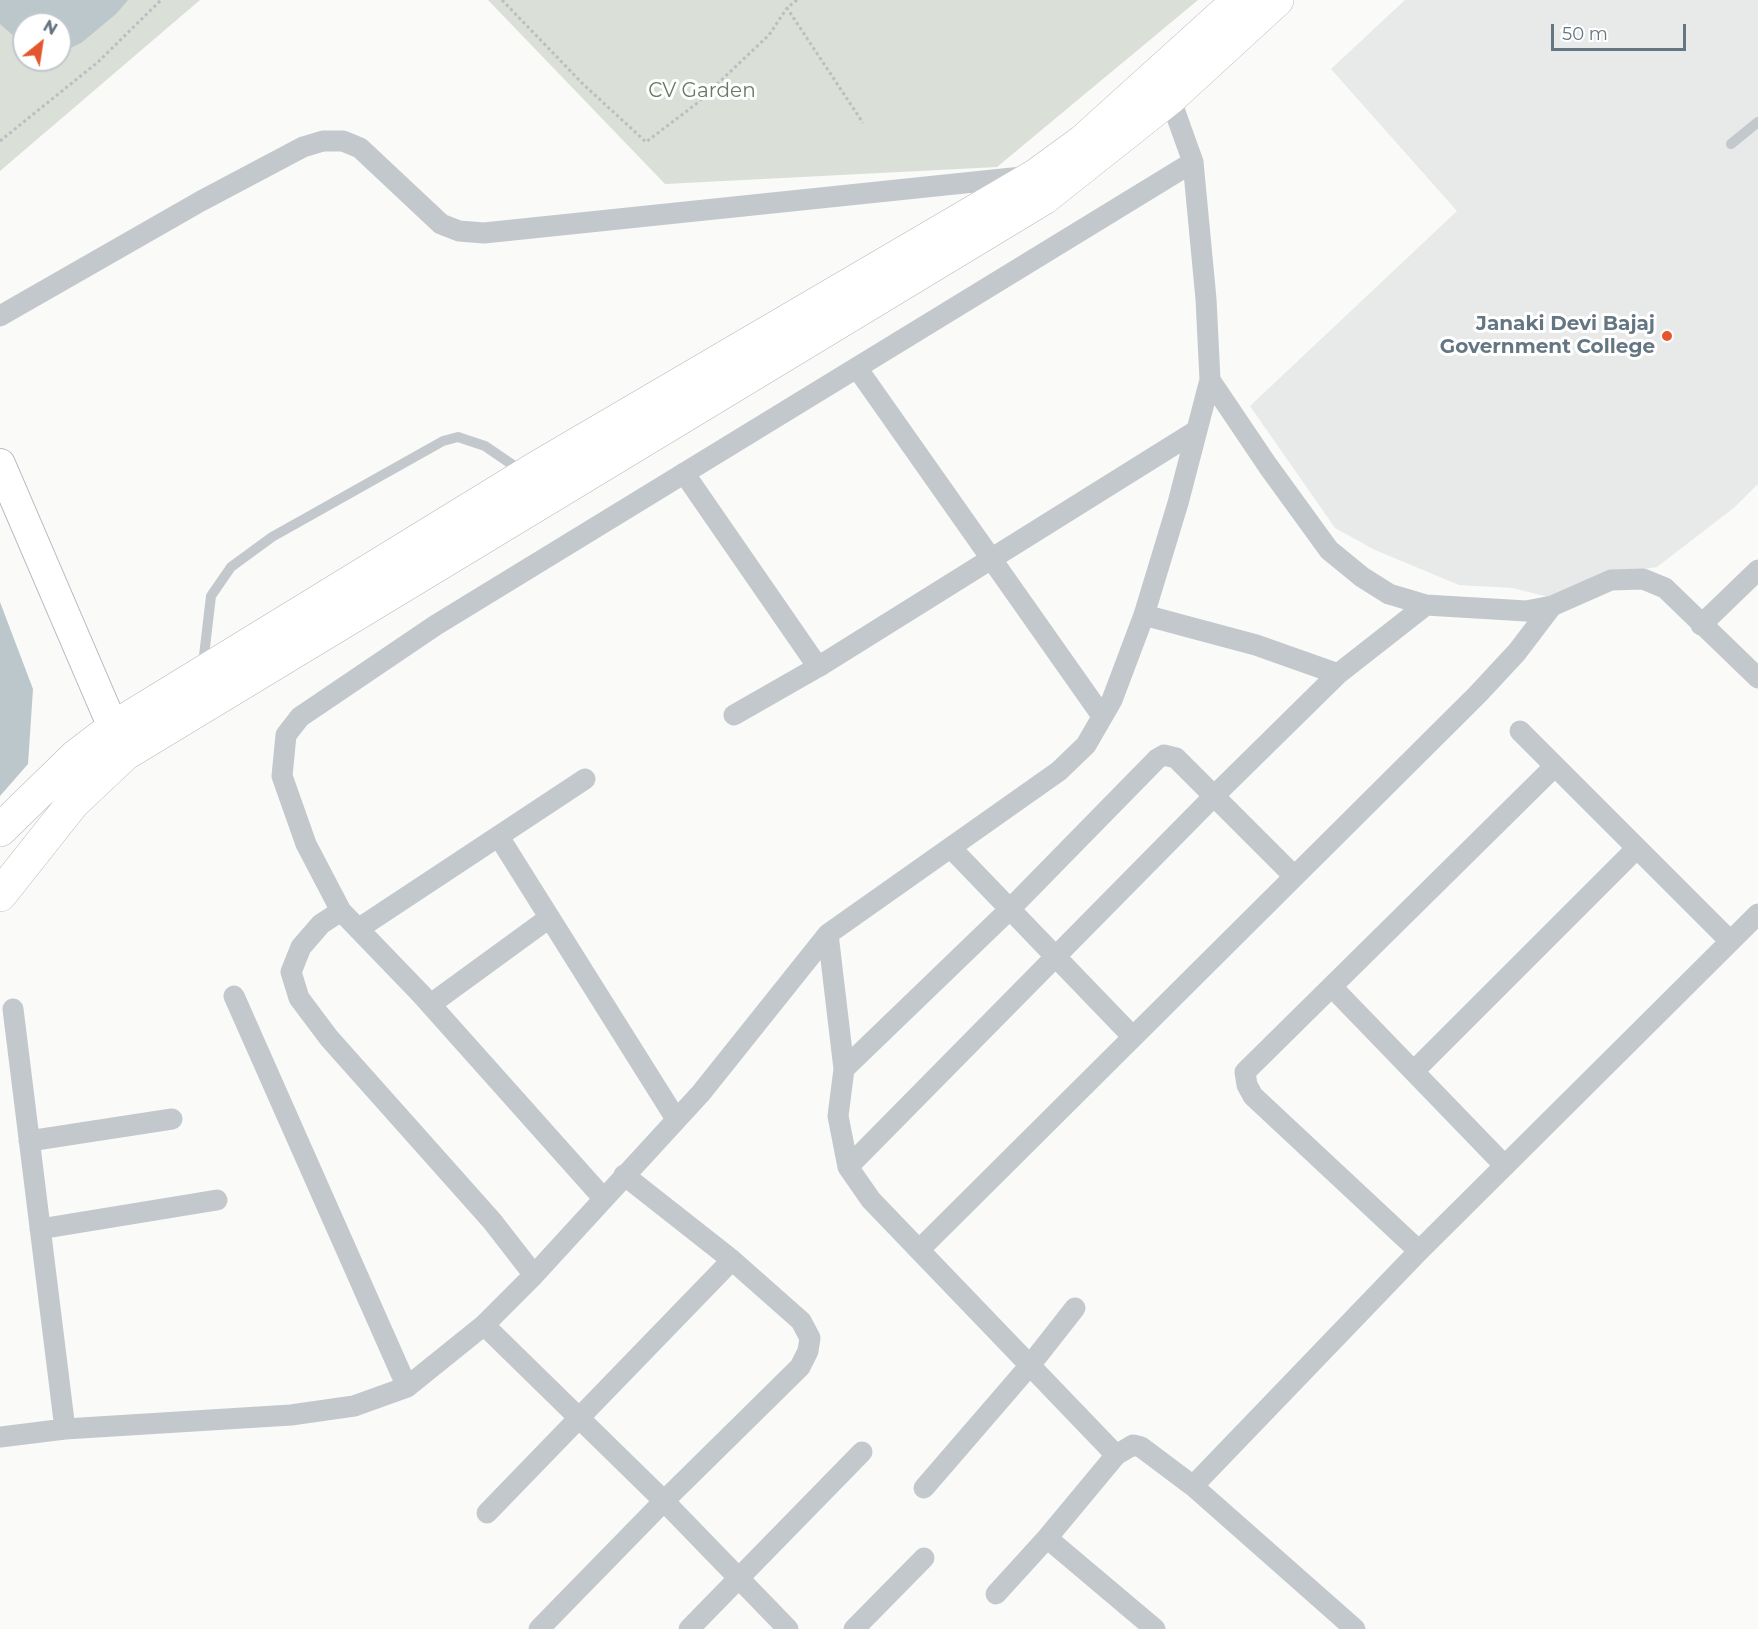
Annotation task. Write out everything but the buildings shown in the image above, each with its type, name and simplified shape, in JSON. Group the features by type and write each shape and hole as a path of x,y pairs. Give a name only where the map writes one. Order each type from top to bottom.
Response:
{"main road":[{"path":"0,830 76,756 119,740 1044,198 1162,89 1239,0"},
{"path":"0,895 73,803 119,740 202,673 526,474 1035,176 1162,89 1277,0"}],"street":[{"path":"0,1437 65,1429 291,1415 354,1406 407,1387 484,1325 534,1275 701,1093 828,934 1059,771 1086,745 1112,700 1144,615 1210,380 1206,299 1193,162 1162,89"},
{"path":"0,316 201,201 303,147 323,141 343,141 360,148 441,225 459,231 484,233 1035,176"},
{"path":"604,1199 431,1004 341,911 306,844 282,776 286,735 300,717 436,626 1193,162"},
{"path":"857,368 1102,716"},
{"path":"1210,380 1268,466 1329,550 1362,577 1389,594 1426,605 1526,611 1552,606 1611,580 1643,579 1665,588 1758,678"},
{"path":"734,715 818,667 1196,431"},
{"path":"0,464 119,740"},
{"path":"684,473 818,667"},
{"path":"1701,625 1758,570"},
{"path":"848,1167 1215,795 1338,674 1426,605"},
{"path":"919,1250 1478,694 1517,652 1552,606"},
{"path":"1144,615 1256,645 1338,674"},
{"path":"1520,732 1730,941"},
{"path":"844,1069 1010,909 1157,759 1164,755 1176,758 1294,876"},
{"path":"1419,1251 1253,1096 1246,1085 1245,1072 1256,1058 1332,987 1555,766"},
{"path":"358,929 585,779"},
{"path":"499,837 676,1119"},
{"path":"951,848 1133,1037"},
{"path":"1414,1071 1637,848"},
{"path":"341,911 321,924 301,947 291,972 299,998 329,1038 492,1221 534,1275"},
{"path":"1193,1486 1419,1251 1758,914"},
{"path":"431,1004 549,918"},
{"path":"828,934 844,1069 838,1116 848,1167 871,1200 1116,1455"},
{"path":"1332,987 1505,1166"},
{"path":"234,996 407,1387"},
{"path":"13,1010 65,1429"},
{"path":"29,1141 172,1119"},
{"path":"539,1629 800,1367 808,1351 810,1338 801,1321 732,1260 624,1175"},
{"path":"40,1229 217,1200"},
{"path":"487,1513 732,1260"},
{"path":"924,1488 1031,1365 1075,1308"},
{"path":"484,1325 664,1501 788,1629"},
{"path":"996,1594 1047,1538 1116,1455 1125,1447 1142,1447 1193,1486 1355,1629"},
{"path":"689,1629 862,1452"},
{"path":"1047,1538 1155,1629"},
{"path":"854,1629 924,1558"}],"lane":[{"path":"1731,144 1758,122"},
{"path":"202,673 211,596 231,567 272,537 443,441 458,437 485,446 526,474"}],"path":[{"path":"0,141 98,62 161,0"},
{"path":"502,0 583,84 646,142 696,104 769,35 787,8 797,0"},
{"path":"787,8 863,123"}],"shaded area":[{"path":"0,0 128,0 116,14 81,43 72,47 72,12 12,12 12,34 0,24"},
{"path":"1405,0 1758,0 1758,484 1735,507 1657,567 1626,572 1549,597 1512,588 1459,585 1375,550 1335,528 1250,406 1457,211 1331,69"},
{"path":"0,602 33,689 28,764 0,796"}],"green space":[{"path":"0,0 200,0 0,171"},
{"name":"CV Garden","path":"488,0 1198,0 997,167 665,184"}],"place":[{"name":"Janaki Devi Bajaj Government College","path":"1667,336"}]}
